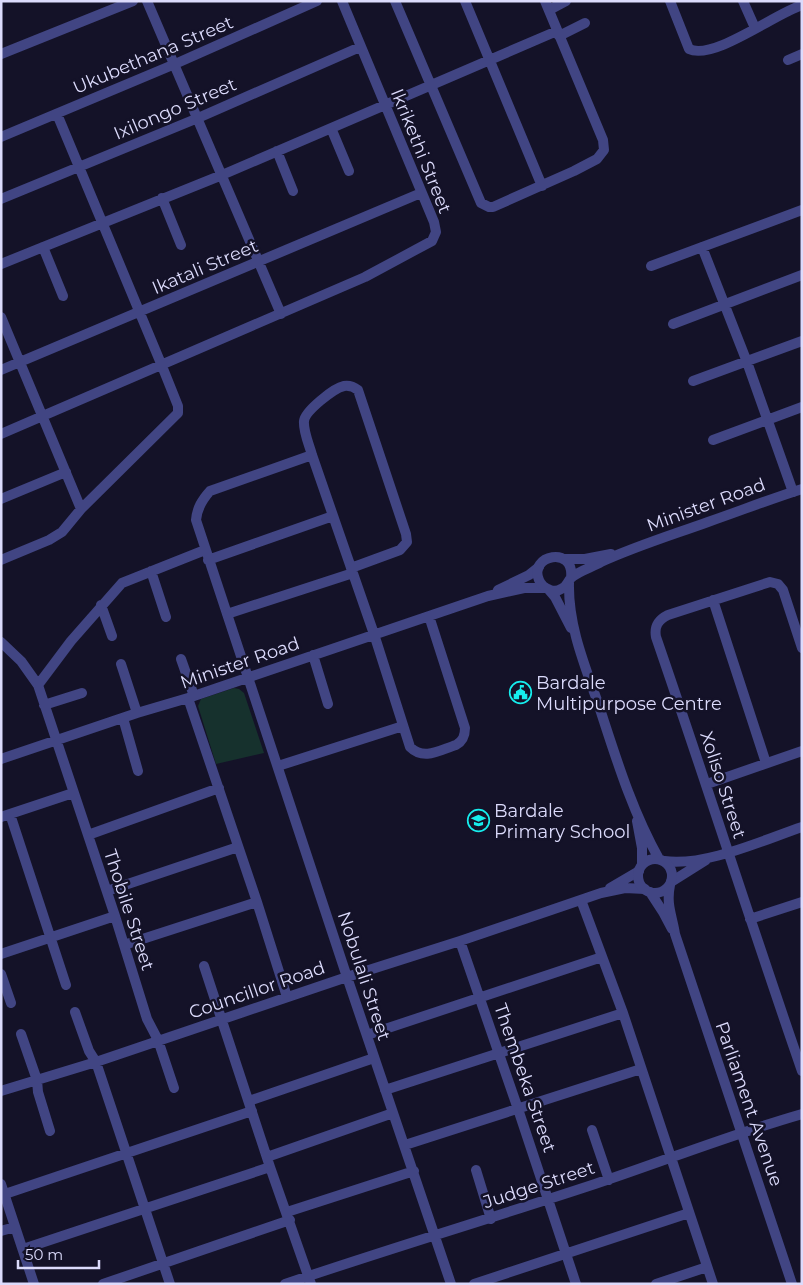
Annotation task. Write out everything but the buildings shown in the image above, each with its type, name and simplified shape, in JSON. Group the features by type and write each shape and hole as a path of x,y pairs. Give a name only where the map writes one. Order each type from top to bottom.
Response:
{"street":[{"path":"1,54 133,1"},
{"path":"1,434 281,314 147,1"},
{"name":"Ukubethana Street","path":"1,137 175,64 317,1"},
{"name":"Ikrikethi Street","path":"281,314 366,277 432,241 436,232 434,222 342,1"},
{"path":"395,1 481,203 489,207 499,206 597,159 604,150 602,140 547,6 566,1"},
{"path":"465,1 542,186"},
{"path":"670,1 689,50 694,52 720,46 740,38 755,28 802,5"},
{"path":"743,1 755,28"},
{"path":"1,264 222,174 430,85 585,23"},
{"name":"Ixilongo Street","path":"1,199 198,118 360,47"},
{"path":"788,60 802,54"},
{"path":"1,560 62,532 81,509 175,417 179,410 57,114"},
{"path":"331,128 348,171"},
{"path":"277,151 293,191"},
{"name":"Ikatali Street","path":"1,370 421,192"},
{"path":"162,198 181,245"},
{"path":"652,266 802,210"},
{"path":"702,246 768,420 797,490"},
{"path":"43,247 63,296"},
{"path":"673,324 802,276"},
{"path":"1,317 81,509"},
{"path":"693,381 802,341"},
{"path":"227,614 352,571 400,550 407,542 406,534 358,390 352,386 343,386 308,411 304,425 312,455 352,571 374,634 410,747 426,755 456,745 461,742 465,733 429,616"},
{"path":"713,440 802,407"},
{"name":"Nobulali Street","path":"312,455 210,491 202,500 196,513 196,520 206,555 451,1284"},
{"path":"1,499 66,472"},
{"name":"Minister Road","path":"563,559 585,559 622,552 797,490"},
{"path":"38,685 71,641 122,583 151,571 333,516"},
{"name":"Minister Road","path":"570,581 622,552"},
{"path":"576,638 558,603 538,578 539,567 547,558 563,559 570,567 569,605 576,638 635,810 642,848 639,881 647,890 661,892 670,883 711,857"},
{"name":"Minister Road","path":"488,596 529,575 539,567"},
{"path":"151,571 166,617"},
{"path":"547,589 560,590 570,581"},
{"name":"Xoliso Street","path":"802,648 783,590 774,582 765,582 668,615 656,624 655,631 750,919 797,1040 802,1071"},
{"name":"Minister Road","path":"1,759 248,678 488,596 524,588 547,589"},
{"path":"713,600 766,762"},
{"path":"101,605 112,636"},
{"name":"Thobile Street","path":"1,642 21,661 38,685 148,1019 158,1040 174,1088"},
{"path":"313,655 328,704"},
{"path":"181,659 218,788 287,997"},
{"path":"121,664 137,713"},
{"path":"44,705 82,693"},
{"path":"123,718 138,771"},
{"path":"278,766 403,726"},
{"path":"707,784 802,751"},
{"path":"88,835 218,788"},
{"path":"66,985 51,937 5,816 73,793"},
{"path":"635,810 661,860 668,864 672,872 670,883"},
{"path":"640,868 649,860 676,863 711,857 802,827"},
{"path":"107,891 238,846"},
{"name":"Councillor Road","path":"601,893 640,868"},
{"name":"Parliament Avenue","path":"670,883 668,902 675,934 792,1284"},
{"name":"Councillor Road","path":"1,1091 96,1062 601,893 624,888 647,890"},
{"name":"Parliament Avenue","path":"647,890 663,912 675,934"},
{"path":"581,900 623,1013 713,1284"},
{"path":"124,945 257,902"},
{"path":"750,919 802,902"},
{"path":"1,954 115,916"},
{"name":"Thembeka Street","path":"460,941 576,1284"},
{"path":"367,1035 602,957"},
{"path":"204,966 310,1280"},
{"path":"1,974 11,1003"},
{"path":"75,1012 89,1051 96,1062 170,1284"},
{"path":"385,1090 623,1013"},
{"path":"21,1034 37,1080 38,1092 50,1131"},
{"path":"248,1101 374,1058"},
{"path":"405,1145 642,1069"},
{"path":"5,1194 252,1111"},
{"path":"23,1249 145,1208 393,1113"},
{"name":"Judge Street","path":"285,1284 310,1280 435,1234 491,1219 671,1159 741,1132 802,1114"},
{"path":"592,1130 609,1180"},
{"path":"476,1170 491,1219"},
{"path":"103,1284 164,1264 414,1171"},
{"path":"1,1184 34,1284"},
{"path":"474,1284 689,1212"},
{"path":"1,1231 15,1227"},
{"path":"656,1284 707,1267"}],"green space":[{"path":"234,688 244,693 264,753 216,764 198,706 201,699"}],"place":[{"name":"Bardale Multipurpose Centre","path":"520,693"},
{"name":"Bardale Primary School","path":"478,821"}]}
